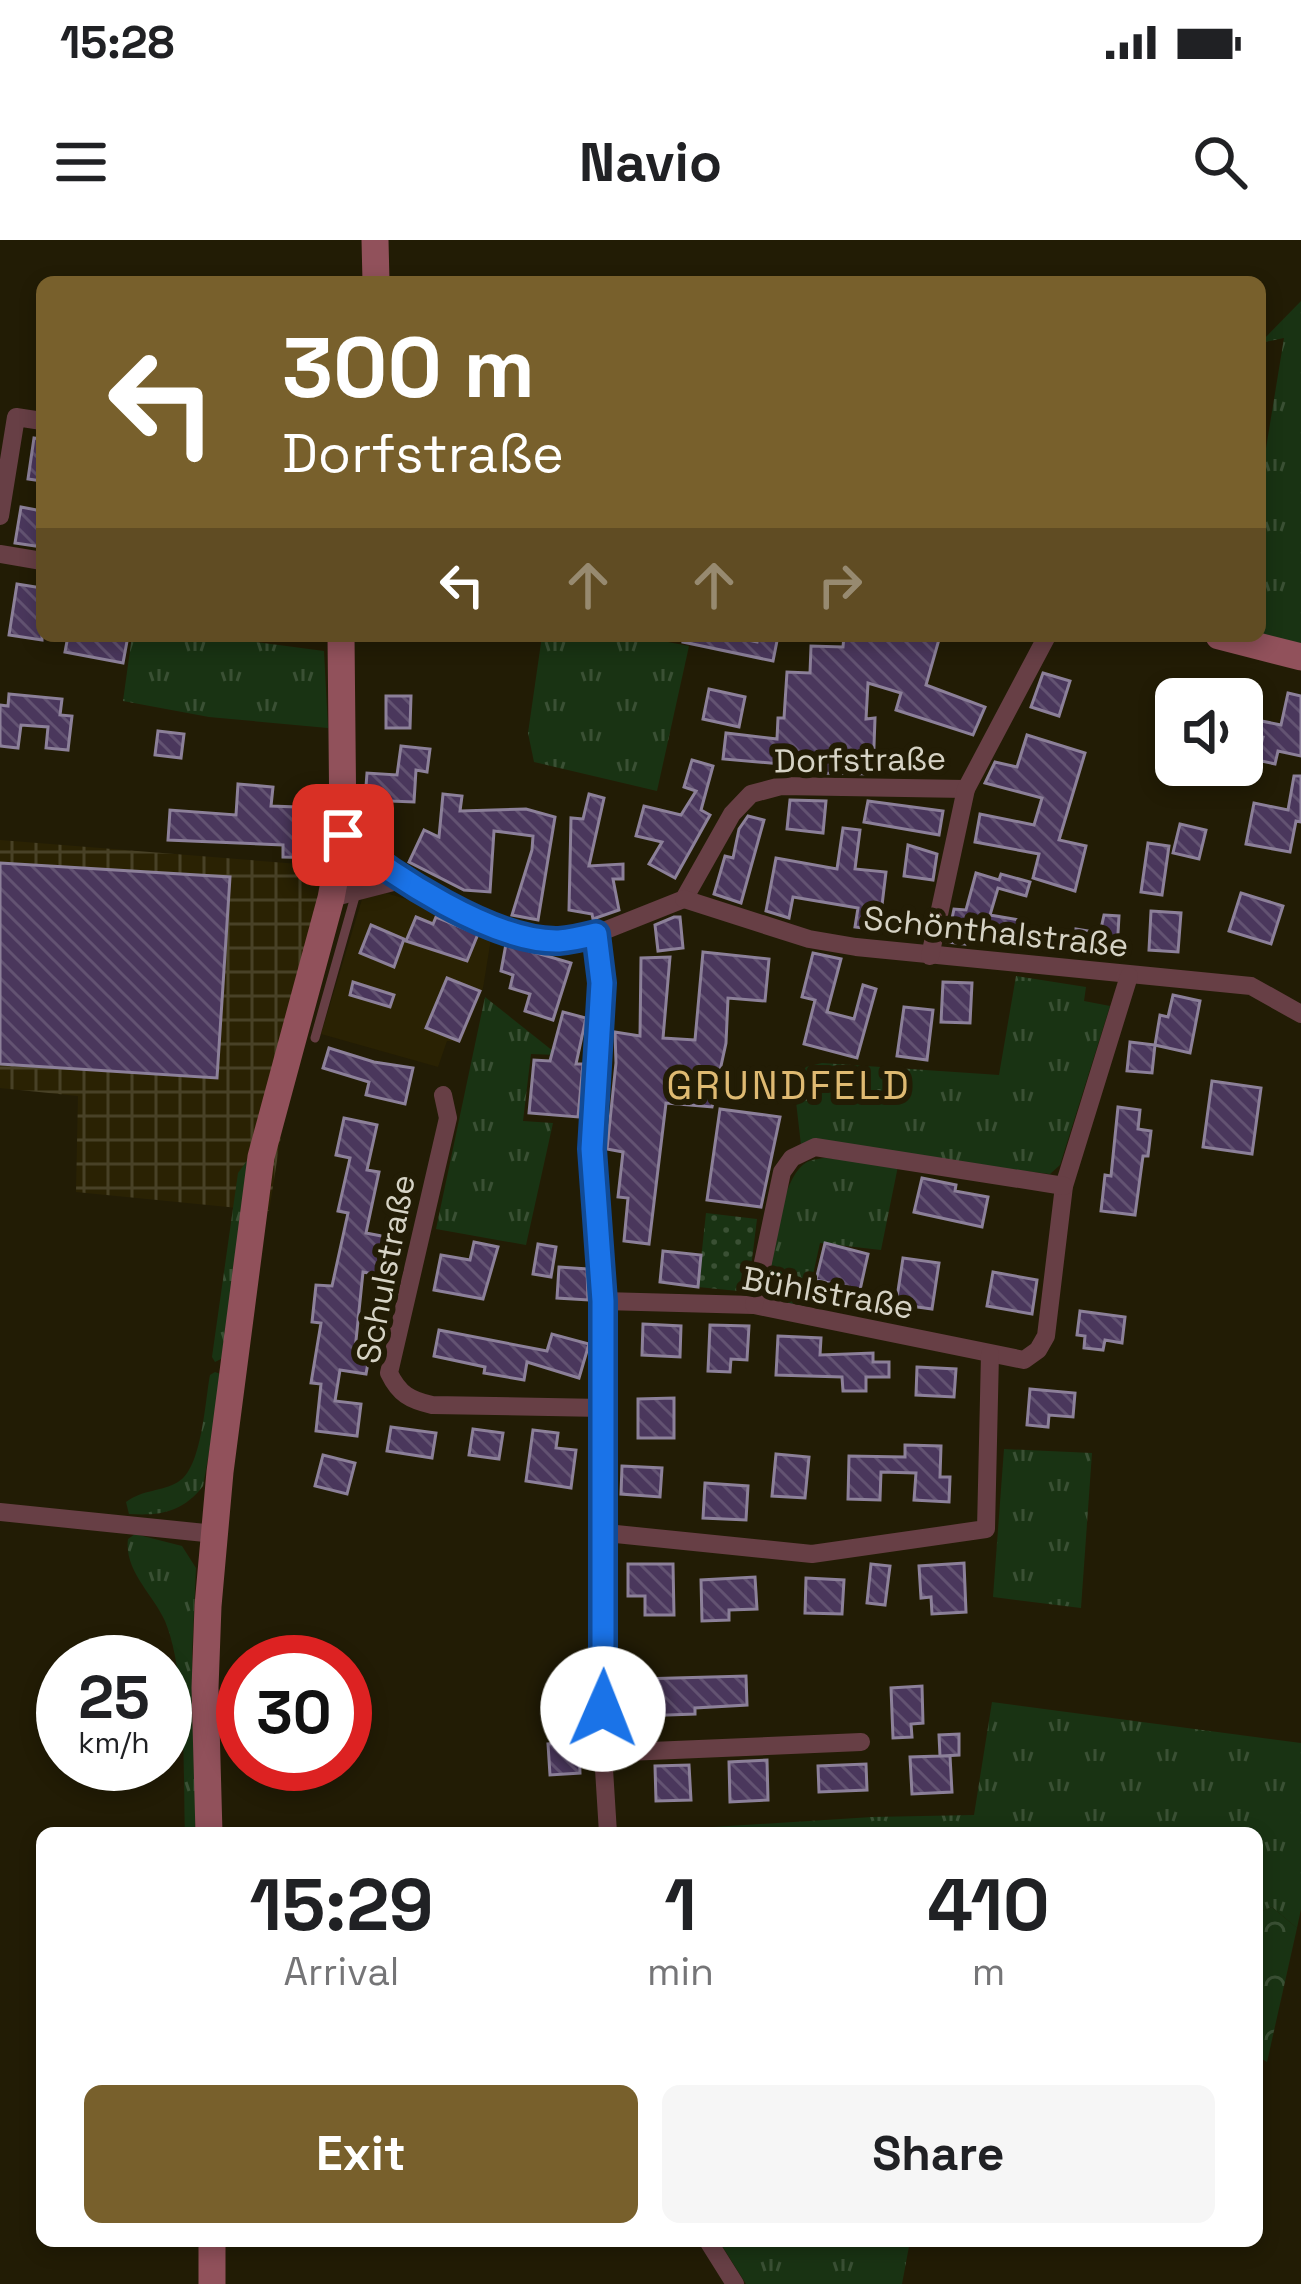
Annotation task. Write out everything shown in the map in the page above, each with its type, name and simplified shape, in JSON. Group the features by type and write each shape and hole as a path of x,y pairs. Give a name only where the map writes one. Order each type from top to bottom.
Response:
{"main road":[{"path":"375,240 376,276"},
{"path":"209,1827 205,1688 214,1534 249,1228 270,1112 344,894 341,642"},
{"path":"1242,642 1301,657"},
{"path":"212,2247 212,2284"}],"street":[{"path":"0,516 16,417 36,420"},
{"path":"0,554 36,560"},
{"name":"Dorfstraße","path":"930,956 966,789 1044,642"},
{"name":"Dorfstraße","path":"684,899 732,814 752,794 781,786 966,789"},
{"path":"343,835 401,880 515,934 557,941 596,934 684,899"},
{"path":"344,894 401,880"},
{"name":"Schönthalstraße","path":"684,899 809,939 930,956 1251,986 1293,1010"},
{"path":"596,934 602,1003 592,1149 603,1301 603,1753 608,1827"},
{"path":"754,1305 782,1172 792,1158 815,1147 1064,1186 1129,976"},
{"path":"1293,1010 1301,991"},
{"name":"Schulstraße","path":"443,1095 448,1118 388,1373 411,1400 432,1406 603,1408"},
{"name":"Bühlstraße","path":"603,1301 754,1305 1024,1360 1046,1336 1064,1186"},
{"path":"606,1533 812,1554 986,1528 989,1354"},
{"path":"0,1513 214,1534"},
{"path":"603,1753 861,1742"},
{"path":"712,2247 735,2284"}],"lane":[{"path":"316,1038 344,894"}],"shaded area":[{"path":"0,840 324,866 269,1211 76,1192 78,1096 0,1088"},
{"path":"386,893 491,939 483,988 461,1042 447,1041 438,1067 321,1034 363,896"}],"green space":[{"path":"1301,301 1301,645 1266,636 1266,448 1284,338 1266,342"},
{"path":"131,642 256,642 324,651 328,728 209,717 123,701"},
{"path":"541,642 689,646 657,791 534,762 528,733"},
{"path":"1016,976 1086,987 1084,1001 1110,1006 1060,1165 1050,1174 801,1145 794,1084 806,1067 822,1063 999,1075"},
{"path":"485,997 558,1055 531,1054 523,1121 553,1123 526,1245 436,1229"},
{"path":"249,1158 225,1357 215,1362 238,1173"},
{"path":"826,1158 898,1166 881,1250 820,1243 806,1306 763,1299 789,1185 807,1162"},
{"path":"706,1213 757,1219 748,1292 698,1287"},
{"path":"210,1375 223,1375 203,1486 188,1502 170,1510 129,1514 126,1502 186,1475 197,1449"},
{"path":"1004,1449 1092,1453 1081,1608 993,1597"},
{"path":"135,1534 182,1546 196,1568 192,1654 192,1635 169,1635 128,1551 128,1539"},
{"path":"192,1654 197,1827 185,1827 184,1791 192,1791"},
{"path":"992,1702 1301,1743 1297,1928 1272,1907 1263,1911 1263,1827 714,1827 974,1815"},
{"path":"1272,1907 1297,1928 1267,2062 1263,2060 1263,1911"},
{"path":"723,2247 909,2247 902,2284 746,2284"}],"building":[{"path":"34,438 36,438 36,480 28,479"},
{"path":"21,507 36,510 36,546 15,543"},
{"path":"17,584 36,587 36,639 9,635"},
{"path":"67,642 127,642 123,663 65,652"},
{"path":"683,642 777,642 773,661"},
{"path":"843,642 938,642 926,685 985,707 973,735 896,710 901,693 868,683 866,719 875,718 873,774 815,773 816,767 723,759 726,733 777,739 778,718 784,718 787,672 810,673 811,646 843,647"},
{"path":"1043,673 1070,681 1059,716 1031,707"},
{"path":"709,689 745,697 739,727 703,719"},
{"path":"1288,693 1301,696 1301,756 1278,751 1275,764 1263,761 1263,721 1281,725"},
{"path":"9,694 62,699 60,715 72,716 68,750 46,748 48,727 21,725 18,748 0,746 0,705 8,706"},
{"path":"386,696 411,696 410,728 386,728"},
{"path":"158,731 184,734 181,758 155,755"},
{"path":"1027,735 1085,753 1059,840 1086,846 1075,891 1033,878 1039,854 975,842 980,814 1034,825 1042,798 985,783 995,762 1017,767"},
{"path":"401,746 430,749 427,772 416,770 414,802 365,800 367,773 397,775"},
{"path":"692,760 713,766 701,810 710,815 675,878 649,864 662,842 636,836 644,806 681,815 696,791 684,787"},
{"path":"1294,776 1301,776 1301,822 1296,821 1290,852 1246,844 1254,803 1288,810"},
{"path":"238,784 273,787 271,806 324,808 320,858 283,857 283,845 168,840 170,810 236,815"},
{"path":"443,794 462,796 460,811 526,809 555,817 538,920 512,915 533,836 494,831 490,892 464,890 409,862 424,830 439,837"},
{"path":"589,794 604,798 589,866 623,864 623,879 613,879 619,910 593,919 592,914 569,910 571,818 583,819"},
{"path":"790,800 826,801 823,833 787,829"},
{"path":"868,801 943,811 939,835 864,822"},
{"path":"748,816 764,820 741,903 714,894 725,856 733,858 739,829"},
{"path":"1180,824 1206,830 1199,859 1173,853"},
{"path":"843,828 860,830 855,869 886,872 879,930 855,927 858,908 793,897 789,918 766,911 776,858 837,869"},
{"path":"1148,843 1169,846 1162,895 1141,892"},
{"path":"908,845 937,854 933,880 904,876"},
{"path":"0,863 230,877 217,1078 0,1064"},
{"path":"976,873 1030,882 1026,896 998,888 990,915 1026,921 1023,942 966,933 965,944 947,942 954,909 966,910"},
{"path":"1241,893 1283,906 1271,944 1229,931"},
{"path":"1151,911 1181,913 1178,952 1149,950"},
{"path":"1104,915 1119,916 1117,951 1075,949 1076,929 1100,933"},
{"path":"416,917 433,924 436,917 478,934 467,961 406,941"},
{"path":"680,917 683,948 658,951 655,925"},
{"path":"371,925 404,939 394,967 360,953"},
{"path":"506,944 571,963 553,1020 525,1011 530,994 510,988 513,975 501,971"},
{"path":"703,952 769,959 765,1001 728,998 726,1043 712,1107 666,1103 649,1244 624,1241 628,1198 618,1197 623,1152 607,1149 615,1032 640,1036 641,958 670,957 663,1038 695,1040"},
{"path":"813,953 841,959 827,1012 854,1019 863,985 876,989 857,1058 804,1044 815,1000 802,997"},
{"path":"447,978 480,991 459,1041 426,1028"},
{"path":"353,982 394,995 390,1007 350,995"},
{"path":"943,982 972,983 970,1023 941,1022"},
{"path":"1173,995 1200,1001 1190,1053 1155,1045 1160,1015 1168,1017"},
{"path":"904,1007 933,1010 927,1060 897,1056"},
{"path":"563,1012 586,1018 576,1064 583,1064 578,1117 529,1113 534,1060 550,1061"},
{"path":"1130,1042 1155,1045 1152,1073 1127,1071"},
{"path":"329,1048 413,1068 405,1104 366,1095 369,1082 323,1068"},
{"path":"1212,1081 1261,1088 1252,1154 1203,1147"},
{"path":"1118,1107 1140,1110 1138,1129 1151,1131 1135,1215 1101,1211 1105,1175 1111,1176"},
{"path":"720,1109 780,1117 761,1207 707,1200"},
{"path":"344,1118 377,1125 367,1170 379,1172 366,1233 392,1238 384,1276 363,1272 355,1350 370,1352 366,1374 340,1370 335,1401 361,1404 357,1436 316,1431 321,1384 311,1383 321,1323 312,1322 316,1285 332,1286 348,1213 338,1211 350,1158 336,1155"},
{"path":"922,1178 988,1197 982,1227 914,1212"},
{"path":"474,1242 498,1247 483,1299 434,1290 441,1255 470,1260"},
{"path":"825,1243 868,1254 860,1290 816,1280"},
{"path":"538,1244 556,1247 551,1277 533,1274"},
{"path":"663,1251 701,1255 698,1287 660,1282"},
{"path":"903,1258 939,1263 932,1309 896,1304"},
{"path":"559,1267 587,1269 588,1300 557,1298"},
{"path":"993,1272 1037,1280 1032,1314 987,1306"},
{"path":"1080,1311 1125,1317 1122,1343 1105,1340 1103,1350 1084,1348 1085,1336 1077,1335"},
{"path":"643,1324 681,1326 680,1357 642,1355"},
{"path":"710,1325 749,1326 747,1360 731,1359 730,1372 708,1371"},
{"path":"439,1330 547,1351 552,1334 589,1344 579,1378 527,1362 524,1380 434,1356"},
{"path":"778,1336 821,1338 820,1355 873,1353 873,1362 889,1362 889,1377 866,1377 866,1391 843,1391 842,1377 776,1375"},
{"path":"917,1367 956,1369 954,1397 916,1395"},
{"path":"1030,1389 1075,1393 1073,1417 1049,1415 1048,1427 1027,1425"},
{"path":"674,1398 674,1438 638,1438 638,1399"},
{"path":"391,1427 436,1433 432,1458 387,1451"},
{"path":"473,1429 503,1433 499,1459 469,1455"},
{"path":"533,1430 558,1433 556,1448 576,1450 571,1488 526,1481"},
{"path":"905,1445 941,1446 940,1477 950,1477 949,1502 914,1500 916,1473 881,1472 880,1500 848,1499 849,1456 905,1457"},
{"path":"776,1454 809,1457 805,1498 772,1496"},
{"path":"323,1455 355,1463 347,1494 315,1486"},
{"path":"622,1466 662,1468 660,1497 621,1494"},
{"path":"705,1483 748,1486 746,1520 703,1518"},
{"path":"964,1563 966,1612 932,1614 931,1597 921,1598 919,1566"},
{"path":"628,1564 673,1564 674,1615 645,1615 645,1596 628,1596"},
{"path":"871,1564 890,1566 885,1605 867,1603"},
{"path":"755,1577 757,1609 729,1610 729,1620 702,1621 701,1580"},
{"path":"806,1578 844,1580 842,1614 805,1613"},
{"path":"746,1676 747,1705 695,1708 695,1714 640,1716 639,1679"},
{"path":"922,1686 923,1723 911,1724 912,1737 893,1738 891,1688"},
{"path":"959,1734 959,1755 941,1756 950,1756 952,1792 912,1794 910,1757 940,1756 939,1735"},
{"path":"579,1742 580,1773 550,1775 548,1744"},
{"path":"767,1760 768,1800 730,1802 729,1762"},
{"path":"866,1764 867,1790 819,1792 818,1766"},
{"path":"689,1765 691,1800 656,1801 655,1766"}],"district":[{"name":"GRUNDFELD","path":"789,1085"}],"route":[{"path":"343,835 401,880 515,934 557,941 596,934 601,960 601,1042 592,1149 603,1301 603,1709"}]}
